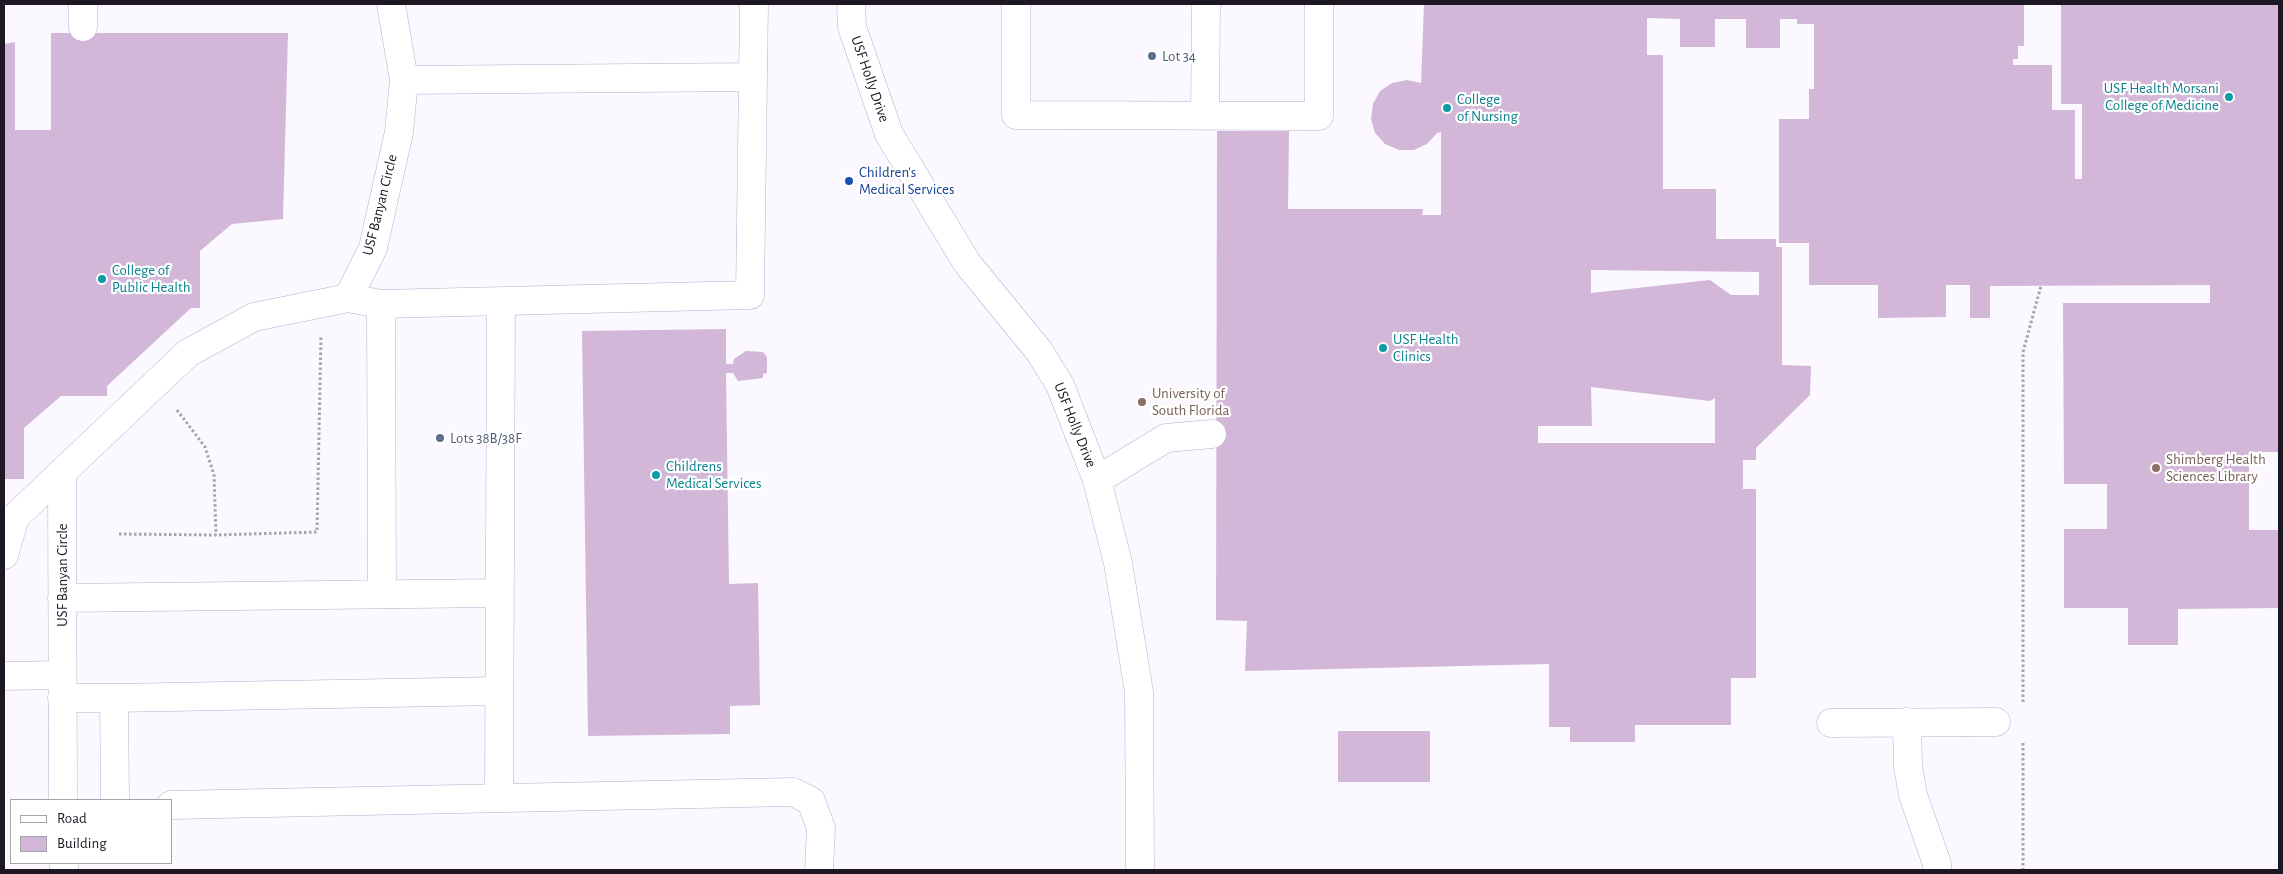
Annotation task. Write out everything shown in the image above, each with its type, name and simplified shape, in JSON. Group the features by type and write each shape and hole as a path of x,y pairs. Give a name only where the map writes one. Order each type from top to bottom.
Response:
{"street":[{"name":"USF Banyan Circle","path":"348,298 373,248 399,132 404,80 391,4"},
{"path":"4,555 15,517 62,475 188,353 254,317 348,298 381,304 750,295 754,4"},
{"name":"USF Holly Drive","path":"851,4 852,27 889,134 967,263 1039,351 1060,384 1097,480 1118,563 1139,692 1140,870"},
{"path":"1016,4 1016,115 1205,116 1319,116 1319,4"},
{"path":"1205,116 1206,4"},
{"path":"404,80 753,77"},
{"path":"499,798 501,302"},
{"path":"381,304 382,594"},
{"path":"1097,480 1166,438 1212,434"},
{"name":"USF Banyan Circle","path":"62,475 63,799"},
{"path":"62,598 499,593"},
{"path":"4,676 62,686 114,698 499,691"},
{"path":"114,698 115,799"},
{"path":"1906,722 1908,767 1913,795 1937,864 1937,870"},
{"path":"1831,723 1996,722"},
{"path":"172,804 793,792 812,801 821,828 819,870"}],"path":[{"path":"2023,711 2023,352 2041,286"},
{"path":"118,534 216,535 317,532 321,342 319,304"},
{"path":"177,410 205,447 214,475 216,535"},
{"path":"2023,741 2023,870"}],"building":[{"path":"1424,4 2024,4 2024,46 2018,46 2018,59 2013,59 2013,65 2052,65 2052,110 2075,110 2075,179 2082,179 2082,104 2061,104 2061,4 2279,4 2279,452 2249,452 2249,530 2279,530 2279,608 2178,609 2178,645 2128,645 2128,608 2064,608 2064,529 2107,529 2107,484 2064,484 2063,303 2210,303 2210,285 1990,286 1990,318 1970,318 1970,285 1946,285 1946,317 1878,318 1878,285 1809,285 1809,243 1779,243 1779,119 1809,119 1809,89 1814,89 1814,24 1797,24 1797,19 1780,19 1780,48 1746,48 1746,19 1715,19 1715,47 1680,47 1680,19 1647,18 1647,55 1663,55 1663,189 1716,189 1716,239 1776,239 1776,247 1782,247 1782,365 1811,366 1810,395 1756,448 1756,460 1743,460 1743,489 1756,489 1756,678 1731,678 1731,725 1635,725 1635,742 1570,742 1570,727 1549,727 1549,664 1245,671 1247,621 1216,620 1217,131 1289,131 1288,209 1423,209 1422,215 1441,215 1441,132 1437,133 1427,144 1414,150 1399,150 1385,144 1375,133 1371,119 1373,104 1380,91 1392,83 1407,80 1421,83","holes":["1591,270 1759,272 1759,295 1731,295 1710,280 1591,293","1591,387 1710,401 1715,398 1715,443 1538,443 1538,426 1592,426"]},
{"name":"College of Public Health","path":"51,33 288,33 283,219 232,224 200,251 200,308 191,308 107,386 107,396 61,396 24,428 24,479 4,479 4,44 15,42 15,130 51,130"},
{"name":"Childrens Medical Services","path":"726,329 726,364 733,364 734,359 746,351 763,352 767,357 767,373 763,374 763,378 738,381 733,373 726,373 729,584 758,583 760,705 730,706 730,734 588,736 582,331"},
{"path":"1338,731 1430,731 1430,782 1338,782"}],"place":[{"name":"Lot 34","path":"1152,56"},
{"name":"USF Health Morsani College of Medicine","path":"2229,97"},
{"name":"College of Nursing","path":"1447,108"},
{"name":"Children's Medical Services","path":"849,181"},
{"name":"College of Public Health","path":"102,279"},
{"name":"USF Health Clinics","path":"1383,348"},
{"name":"University of South Florida","path":"1142,402"},
{"name":"Lots 38B/38F","path":"440,438"},
{"name":"Shimberg Health Sciences Library","path":"2156,468"},
{"name":"Childrens Medical Services","path":"656,475"}]}
